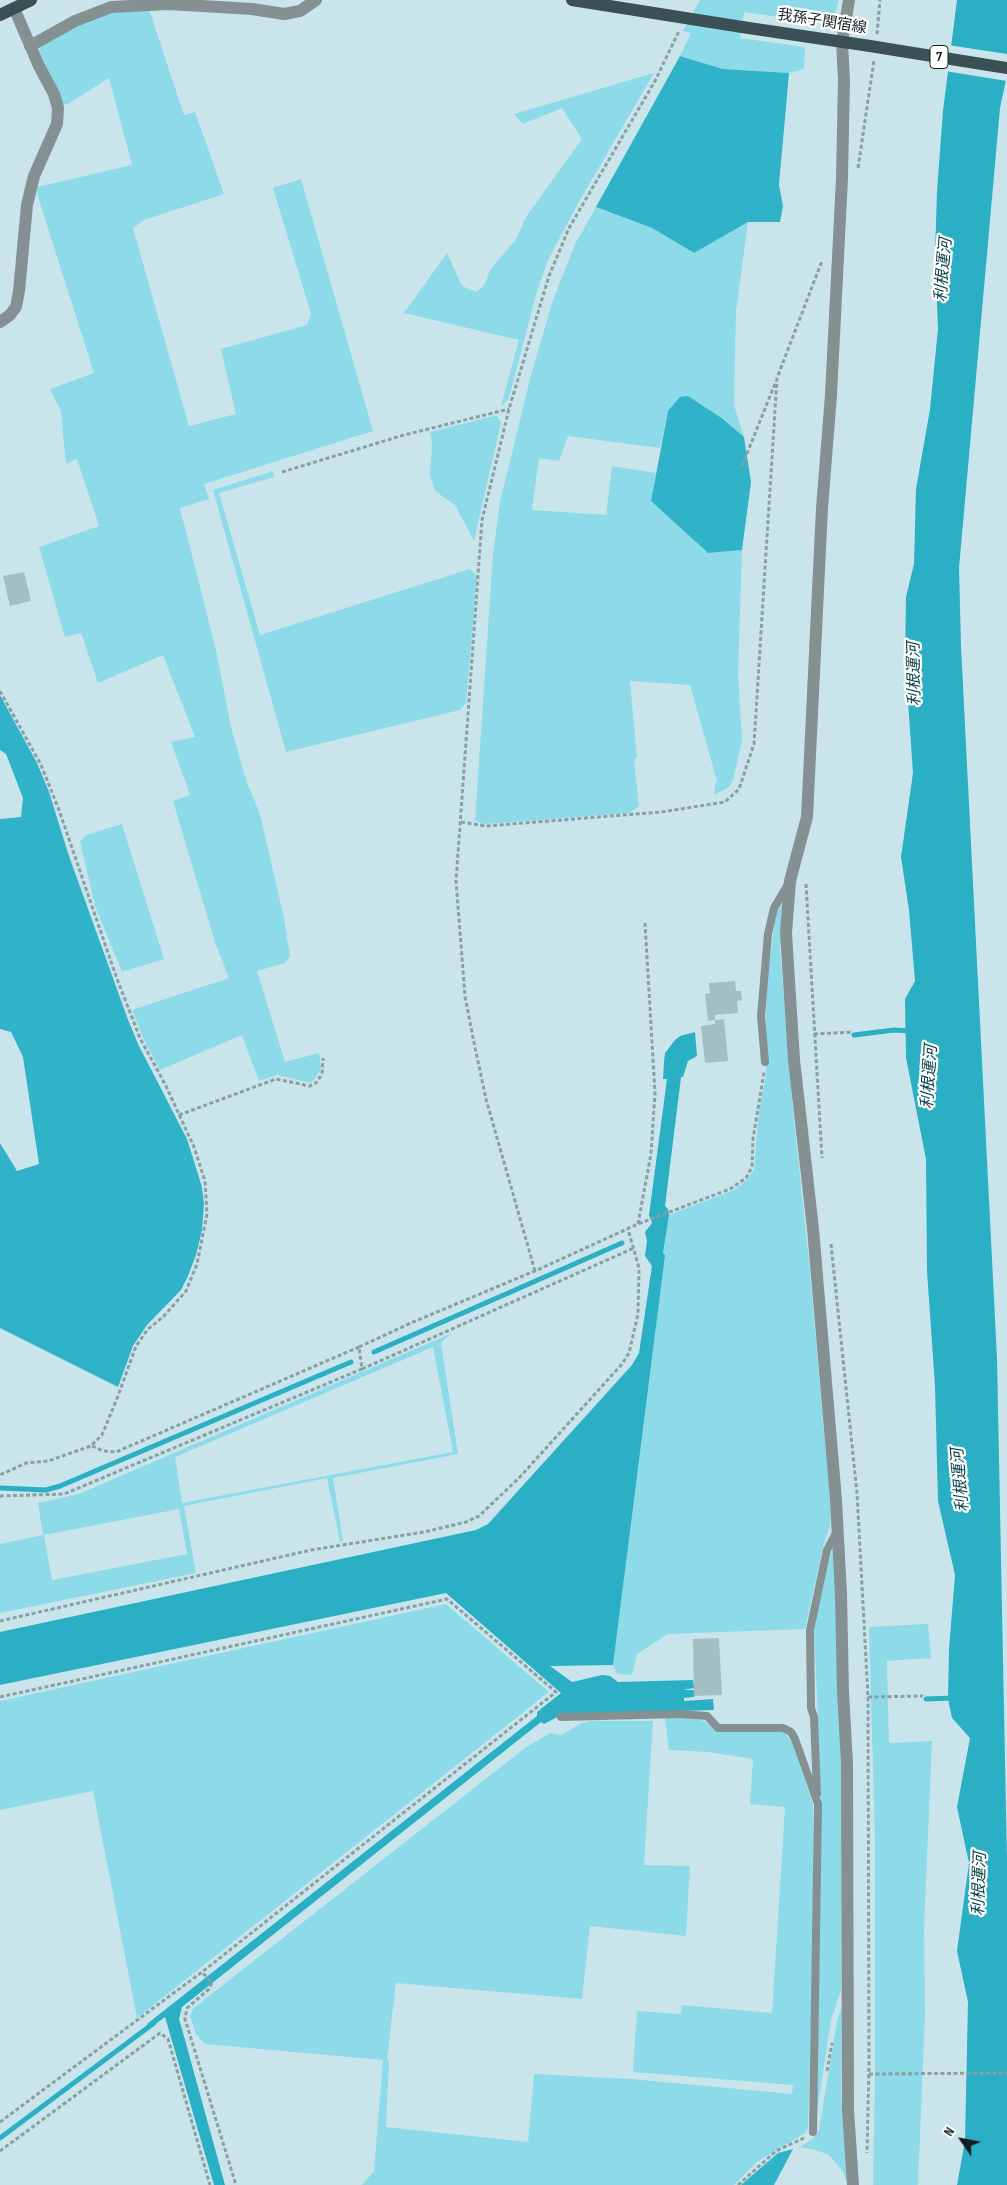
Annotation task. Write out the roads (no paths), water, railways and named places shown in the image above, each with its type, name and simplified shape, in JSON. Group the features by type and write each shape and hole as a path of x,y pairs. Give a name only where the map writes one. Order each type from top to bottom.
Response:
{"main road":[{"path":"0,15 31,0"},
{"name":"我孫子関宿線","path":"572,0 1007,68"}],"street":[{"path":"30,46 75,21 110,7 168,4 252,8 284,14 300,12 316,0"},
{"path":"849,0 842,42 844,80 842,178 822,508 807,817 790,881 786,933 790,1013 813,1229 837,1530 847,1763 848,2110 854,2185"},
{"path":"0,322 10,315 16,307 26,205 34,176 57,124 58,108 54,94 30,46 14,8"}],"lane":[{"path":"765,1062 761,1016 768,934 774,908 790,881"},
{"path":"813,2132 818,1804 814,1717 811,1708 810,1630 827,1550 837,1530"},
{"path":"561,1717 680,1714 706,1716 718,1728 783,1728 791,1732 795,1739 818,1804"}],"water":[{"name":"利根運河","path":"957,0 1007,0 1007,75 1000,108 959,568 961,646 997,1358 1007,1860 1007,2185 957,2185 965,2141 968,2002 957,1951 969,1863 957,1807 970,1738 952,1718 948,1699 949,1649 955,1575 938,1501 935,1386 927,1271 926,1159 906,1058 905,999 915,981 909,910 901,857 913,773 905,658 906,597 914,564 916,489 930,409 938,329 935,255 937,191 943,111"},
{"path":"695,1032 697,1056 688,1061 683,1077 681,1077 665,1206 668,1209 669,1215 663,1253 665,1255 613,1665 550,1666 572,1682 602,1675 610,1676 618,1682 693,1680 694,1688 683,1690 694,1690 694,1697 684,1698 684,1701 713,1699 714,1710 563,1714 544,1724 541,1722 182,2007 179,2019 225,2185 214,2185 165,2017 150,2028 147,2024 537,1716 537,1712 561,1693 446,1593 0,1685 0,1632 476,1530 488,1524 632,1365 639,1353 652,1266 645,1256 647,1241 645,1232 652,1223 649,1215 667,1079 663,1079 665,1053 680,1036"}],"waterway":[{"path":"854,1035 894,1030 911,1031"},
{"path":"374,1352 622,1243"},
{"path":"0,1488 46,1490 60,1486 351,1362"},
{"path":"926,1699 953,1698"},
{"path":"0,2138 154,2023"}]}
